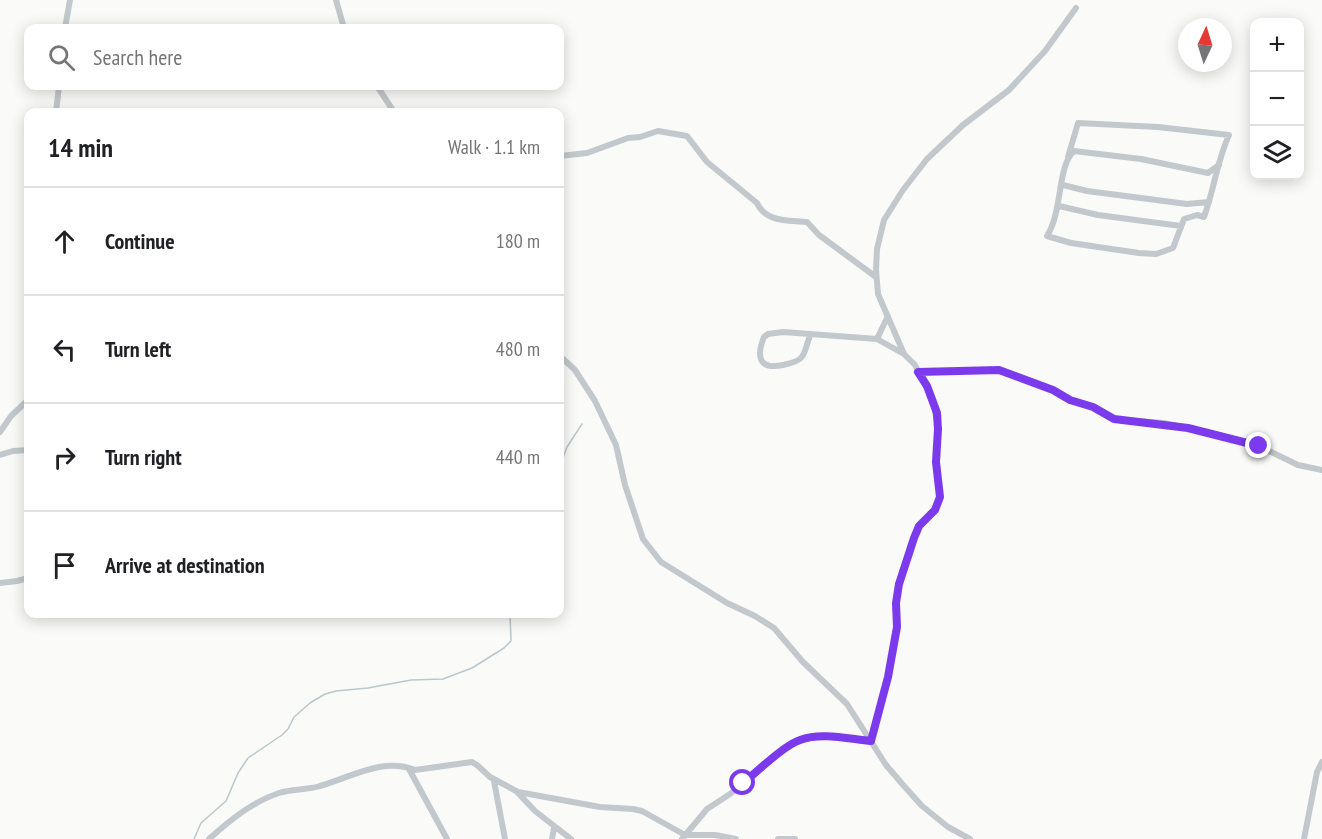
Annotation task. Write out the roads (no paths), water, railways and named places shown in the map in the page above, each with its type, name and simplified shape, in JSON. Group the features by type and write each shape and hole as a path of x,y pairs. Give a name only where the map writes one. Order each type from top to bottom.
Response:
{"street":[{"path":"66,24 70,0"},
{"path":"336,0 343,24"},
{"path":"904,354 878,294 877,249 884,220 903,190 940,146 1008,90 1045,51 1076,8"},
{"path":"56,108 59,90"},
{"path":"380,90 391,108"},
{"path":"1078,123 1158,127 1229,135 1221,153 1204,217 1197,215 1184,219 1173,248 1156,254 1071,243 1047,236 1054,225 1059,206 1064,168 1068,156 1078,123"},
{"path":"564,155 590,152 628,138 658,131 687,136 707,162 757,203 767,216 781,220 807,222 819,236 876,277"},
{"path":"1068,156 1074,151 1152,161 1208,173 1219,165"},
{"path":"1063,185 1087,191 1187,204 1209,202"},
{"path":"1059,206 1098,215 1181,226"},
{"path":"877,339 887,318"},
{"path":"810,336 798,360 773,367 765,365 761,360 760,350 765,336 790,332 810,336 823,334 877,339 904,354 915,365 927,386 937,413 936,462 940,497 935,510 919,526 899,584 896,603 897,627 888,677 871,741"},
{"path":"564,360 575,370 595,401 616,445 625,485 643,539 661,562 727,603 774,628 803,662 847,704 886,765 922,806 948,827 970,839"},
{"path":"918,372 999,370 1053,390 1070,400 1093,407 1114,419 1164,423 1215,434 1259,446 1288,461 1322,470"},
{"path":"0,432 10,416 24,404"},
{"path":"1,453 24,450"},
{"path":"0,582 24,579"},
{"path":"683,837 707,809 730,794 792,743 814,737 871,741"},
{"path":"209,839 234,817 279,793 320,786 379,766 415,770 472,762 494,780 518,792 566,802 642,811 683,837 715,835 736,839"},
{"path":"1304,839 1317,772 1322,762"},
{"path":"409,768 447,839"},
{"path":"494,780 505,839"},
{"path":"518,792 554,828 571,839"},
{"path":"552,839 554,828"},
{"path":"778,839 795,839"}],"waterway":[{"path":"564,455 582,424"},
{"path":"194,839 201,823 226,801 238,773 248,758 282,735 294,717 310,703 325,694 336,691 411,680 443,679 472,668 511,641 510,618"}]}
